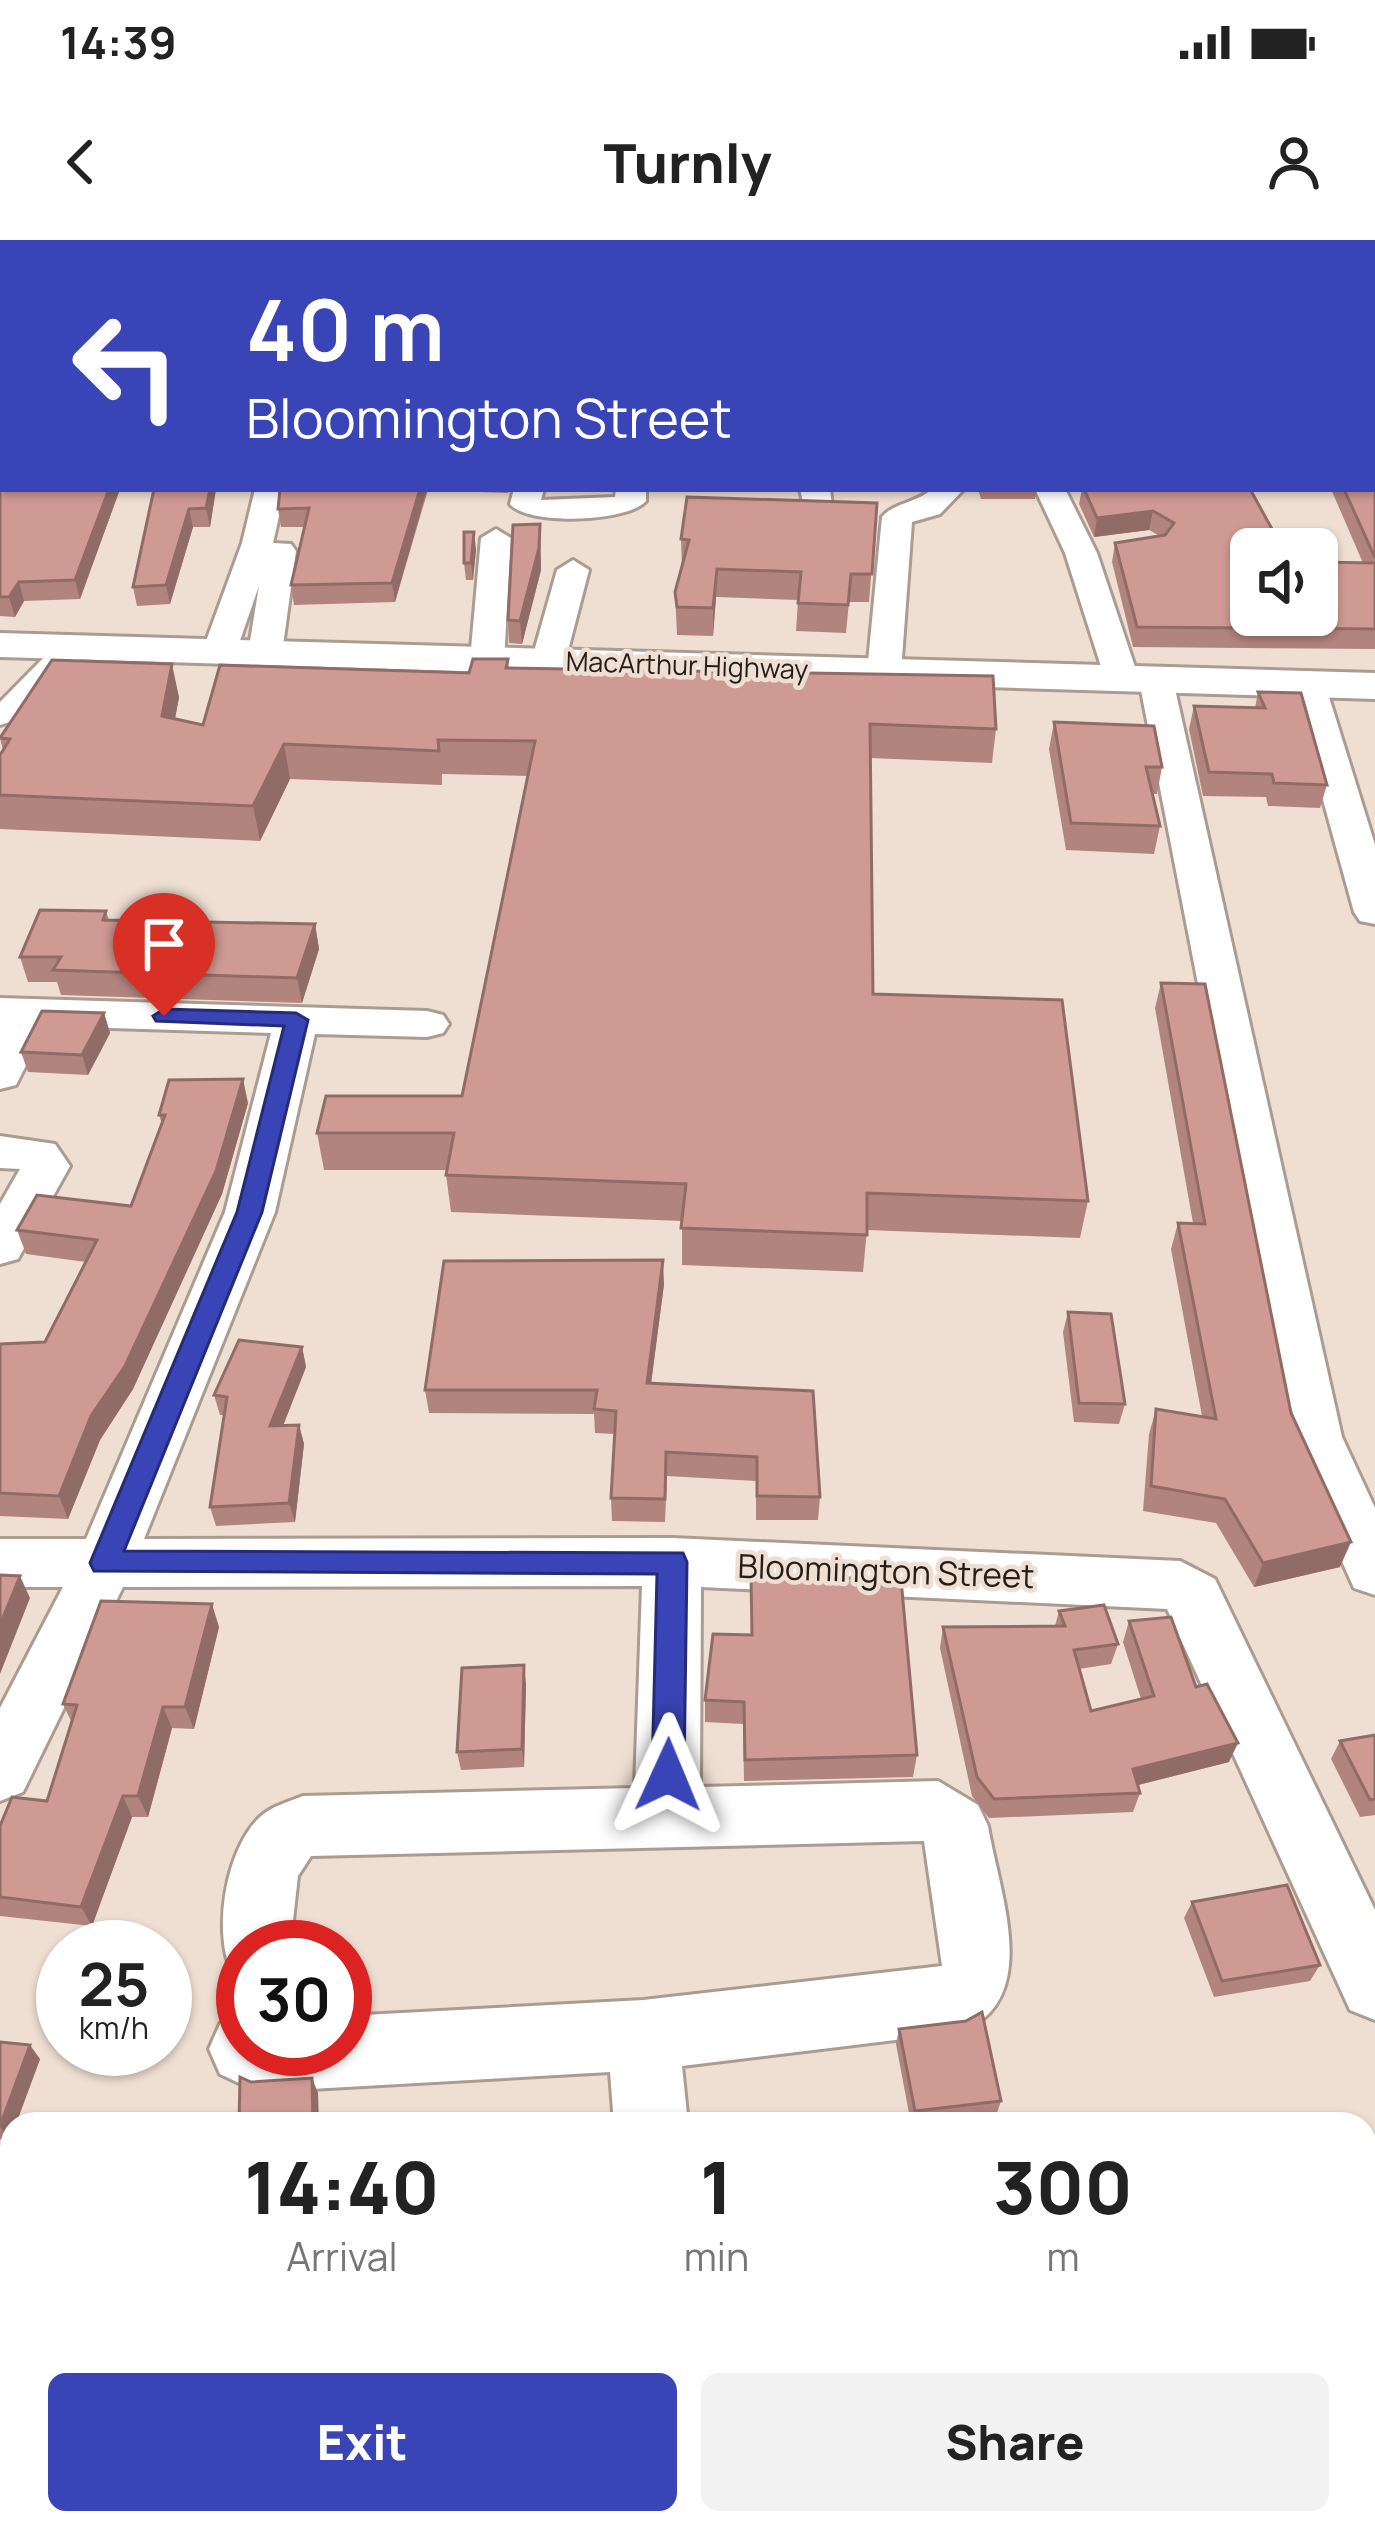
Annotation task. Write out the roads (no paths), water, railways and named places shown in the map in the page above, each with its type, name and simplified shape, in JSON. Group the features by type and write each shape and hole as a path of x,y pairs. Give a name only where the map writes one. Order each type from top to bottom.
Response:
{"highway":[{"name":"MacArthur Highway","path":"0,645 1375,686"}],"street":[{"path":"219,652 269,492"},
{"path":"529,492 525,504 535,509 621,506 631,501 631,492"},
{"path":"807,506 897,517 929,508 946,492"},
{"path":"1059,492 1139,679 1314,1437 1375,1571"},
{"path":"884,672 897,517"},
{"path":"487,660 496,538"},
{"path":"265,653 282,543"},
{"path":"1081,553 1123,550"},
{"path":"548,662 573,570"},
{"path":"0,698 58,647"},
{"path":"0,714 16,708 58,647"},
{"path":"1308,684 1375,912"},
{"path":"0,1075 16,1012 427,1024"},
{"path":"0,1772 105,1563 250,1212 296,1020"},
{"path":"0,1152 38,1155 46,1166 0,1247"},
{"path":"668,1818 672,1562"},
{"name":"Bloomington Street","path":"0,1563 672,1562 1167,1582 1189,1589 1375,1986"},
{"path":"260,1920 273,1847 284,1832 303,1826 938,1811 955,1826 978,1973 961,1998 643,2035 372,2050"},
{"path":"643,2035 651,2112"}]}
